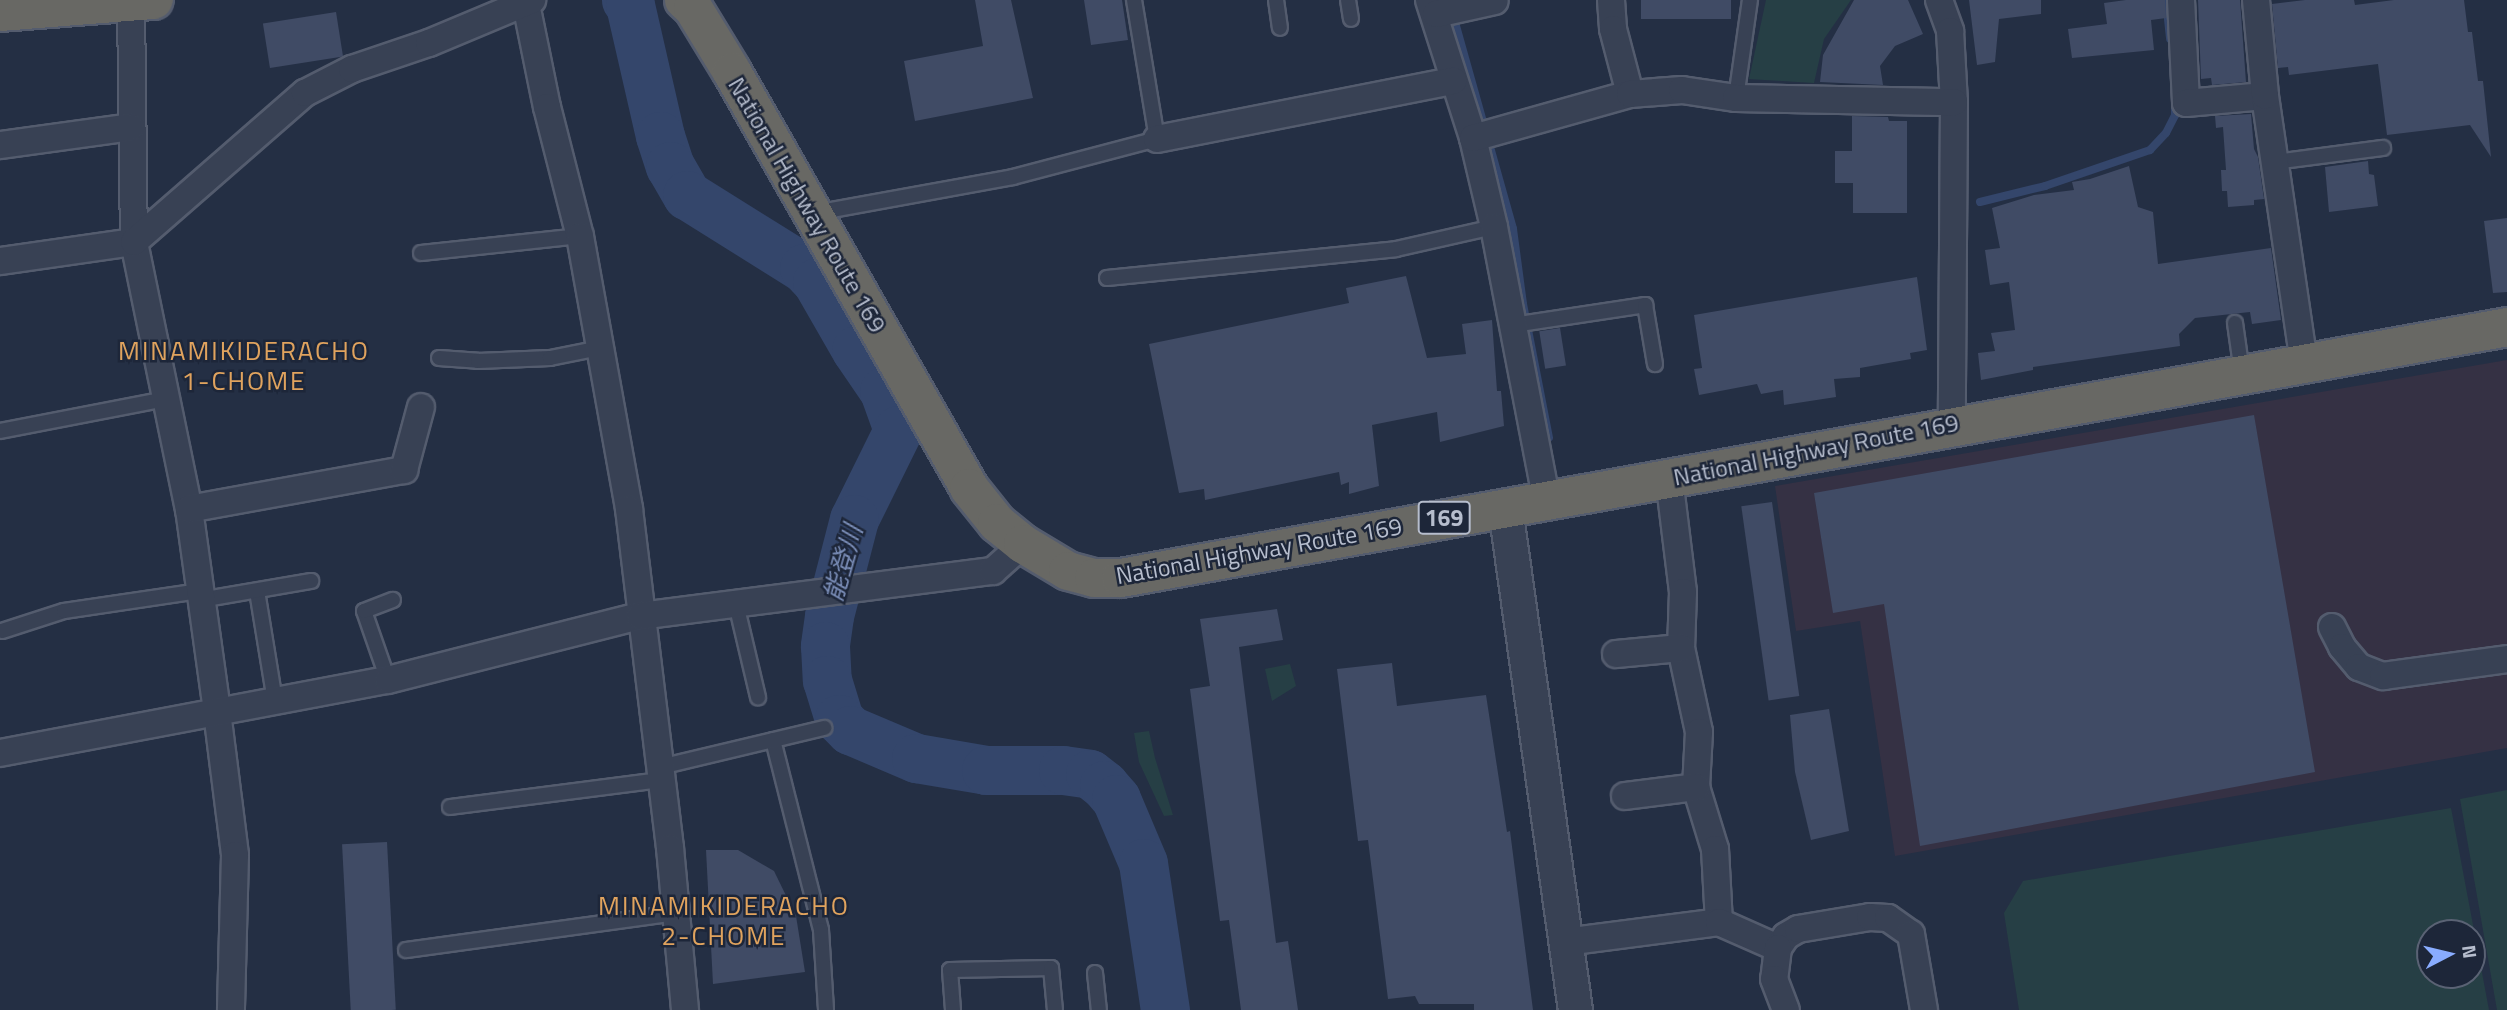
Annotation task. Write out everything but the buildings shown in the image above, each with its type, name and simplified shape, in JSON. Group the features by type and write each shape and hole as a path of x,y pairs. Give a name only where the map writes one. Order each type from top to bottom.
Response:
{"highway":[{"name":"National Highway Route 169","path":"684,0 693,8 732,72 810,214 969,488 997,523 1023,544 1068,571 1094,578 1121,578 1952,425 2507,327"},
{"path":"0,12 126,1"}],"street":[{"path":"1611,0 1613,29 1630,94"},
{"path":"1939,0 1950,31 1954,102 1952,425"},
{"path":"2180,0 2186,103 2265,96"},
{"path":"2256,0 2265,96 2304,362"},
{"path":"126,1 134,242 189,509 235,855 231,1010"},
{"path":"1495,1 1433,7 1453,81 1473,138 1494,227 1547,501"},
{"path":"0,261 134,242 306,93 352,69 429,43 529,2 547,107 580,236 629,509 661,774 685,1010"},
{"path":"1157,139 1453,81"},
{"path":"1473,138 1630,94 1682,90 1736,98 1954,102"},
{"path":"0,145 131,127"},
{"path":"189,509 404,470 421,407"},
{"path":"1669,478 1683,592 1681,648 1699,732 1696,787 1715,849 1719,922"},
{"path":"1505,508 1575,1010"},
{"path":"0,753 387,680 640,616 993,571 1023,544"},
{"path":"2332,627 2342,647 2359,667 2382,676 2507,659"},
{"path":"1616,654 1681,648"},
{"path":"1625,796 1696,787"},
{"path":"1786,1010 1774,979 1778,948 1786,936 1798,929 1870,918 1888,918 1911,934 1924,1010"},
{"path":"1565,942 1719,922 1778,948"}],"lane":[{"path":"810,214 1013,177 1157,139 1134,0"},
{"path":"1276,0 1280,28"},
{"path":"1348,0 1351,19"},
{"path":"1736,98 1751,0"},
{"path":"2275,162 2383,148"},
{"path":"1107,278 1396,248 1494,227"},
{"path":"421,253 580,236"},
{"path":"1513,325 1645,305 1655,364"},
{"path":"2235,324 2242,373"},
{"path":"439,358 478,361 550,358 600,348"},
{"path":"0,431 166,399"},
{"path":"2,631 64,611 257,591 311,581"},
{"path":"257,591 275,701"},
{"path":"387,680 364,611 393,600"},
{"path":"736,604 758,697"},
{"path":"450,807 661,774 773,740 824,728"},
{"path":"773,740 821,930 827,1010"},
{"path":"406,950 676,913"},
{"path":"953,1010 950,970 1051,968 1055,1010"},
{"path":"1095,973 1100,1010"}],"shaded area":[{"path":"2507,360 2507,748 1895,856 1860,621 1796,631 1775,486"}],"green space":[{"path":"1766,0 1851,0 1824,39 1814,83 1749,79"},
{"path":"1290,664 1296,686 1272,701 1265,669"},
{"path":"1149,731 1173,815 1164,816 1139,762 1134,733"},
{"path":"2507,790 2507,1010 2497,1010 2486,947 2486,919 2481,919 2460,799"},
{"path":"2451,808 2472,919 2416,919 2416,989 2485,989 2489,1010 2019,1010 2004,913 2023,881"}],"waterway":[{"name":"能登川","path":"626,0 630,5 660,136 670,166 687,195 804,268 817,282 856,350 884,391 898,430 854,519 829,616 825,646 827,680 839,719 850,730 916,758 986,770 1063,770 1090,774 1104,785 1116,799 1143,863 1165,1010"},
{"path":"2166,0 2170,39"},
{"path":"1453,15 1513,229 1523,304 1549,438"},
{"path":"1980,202 2045,186 2150,150 2166,133 2175,115 2175,101"}],"district":[{"name":"MINAMIKIDERACHO 1-CHOME","path":"244,366"},
{"name":"MINAMIKIDERACHO 2-CHOME","path":"724,920"}]}
